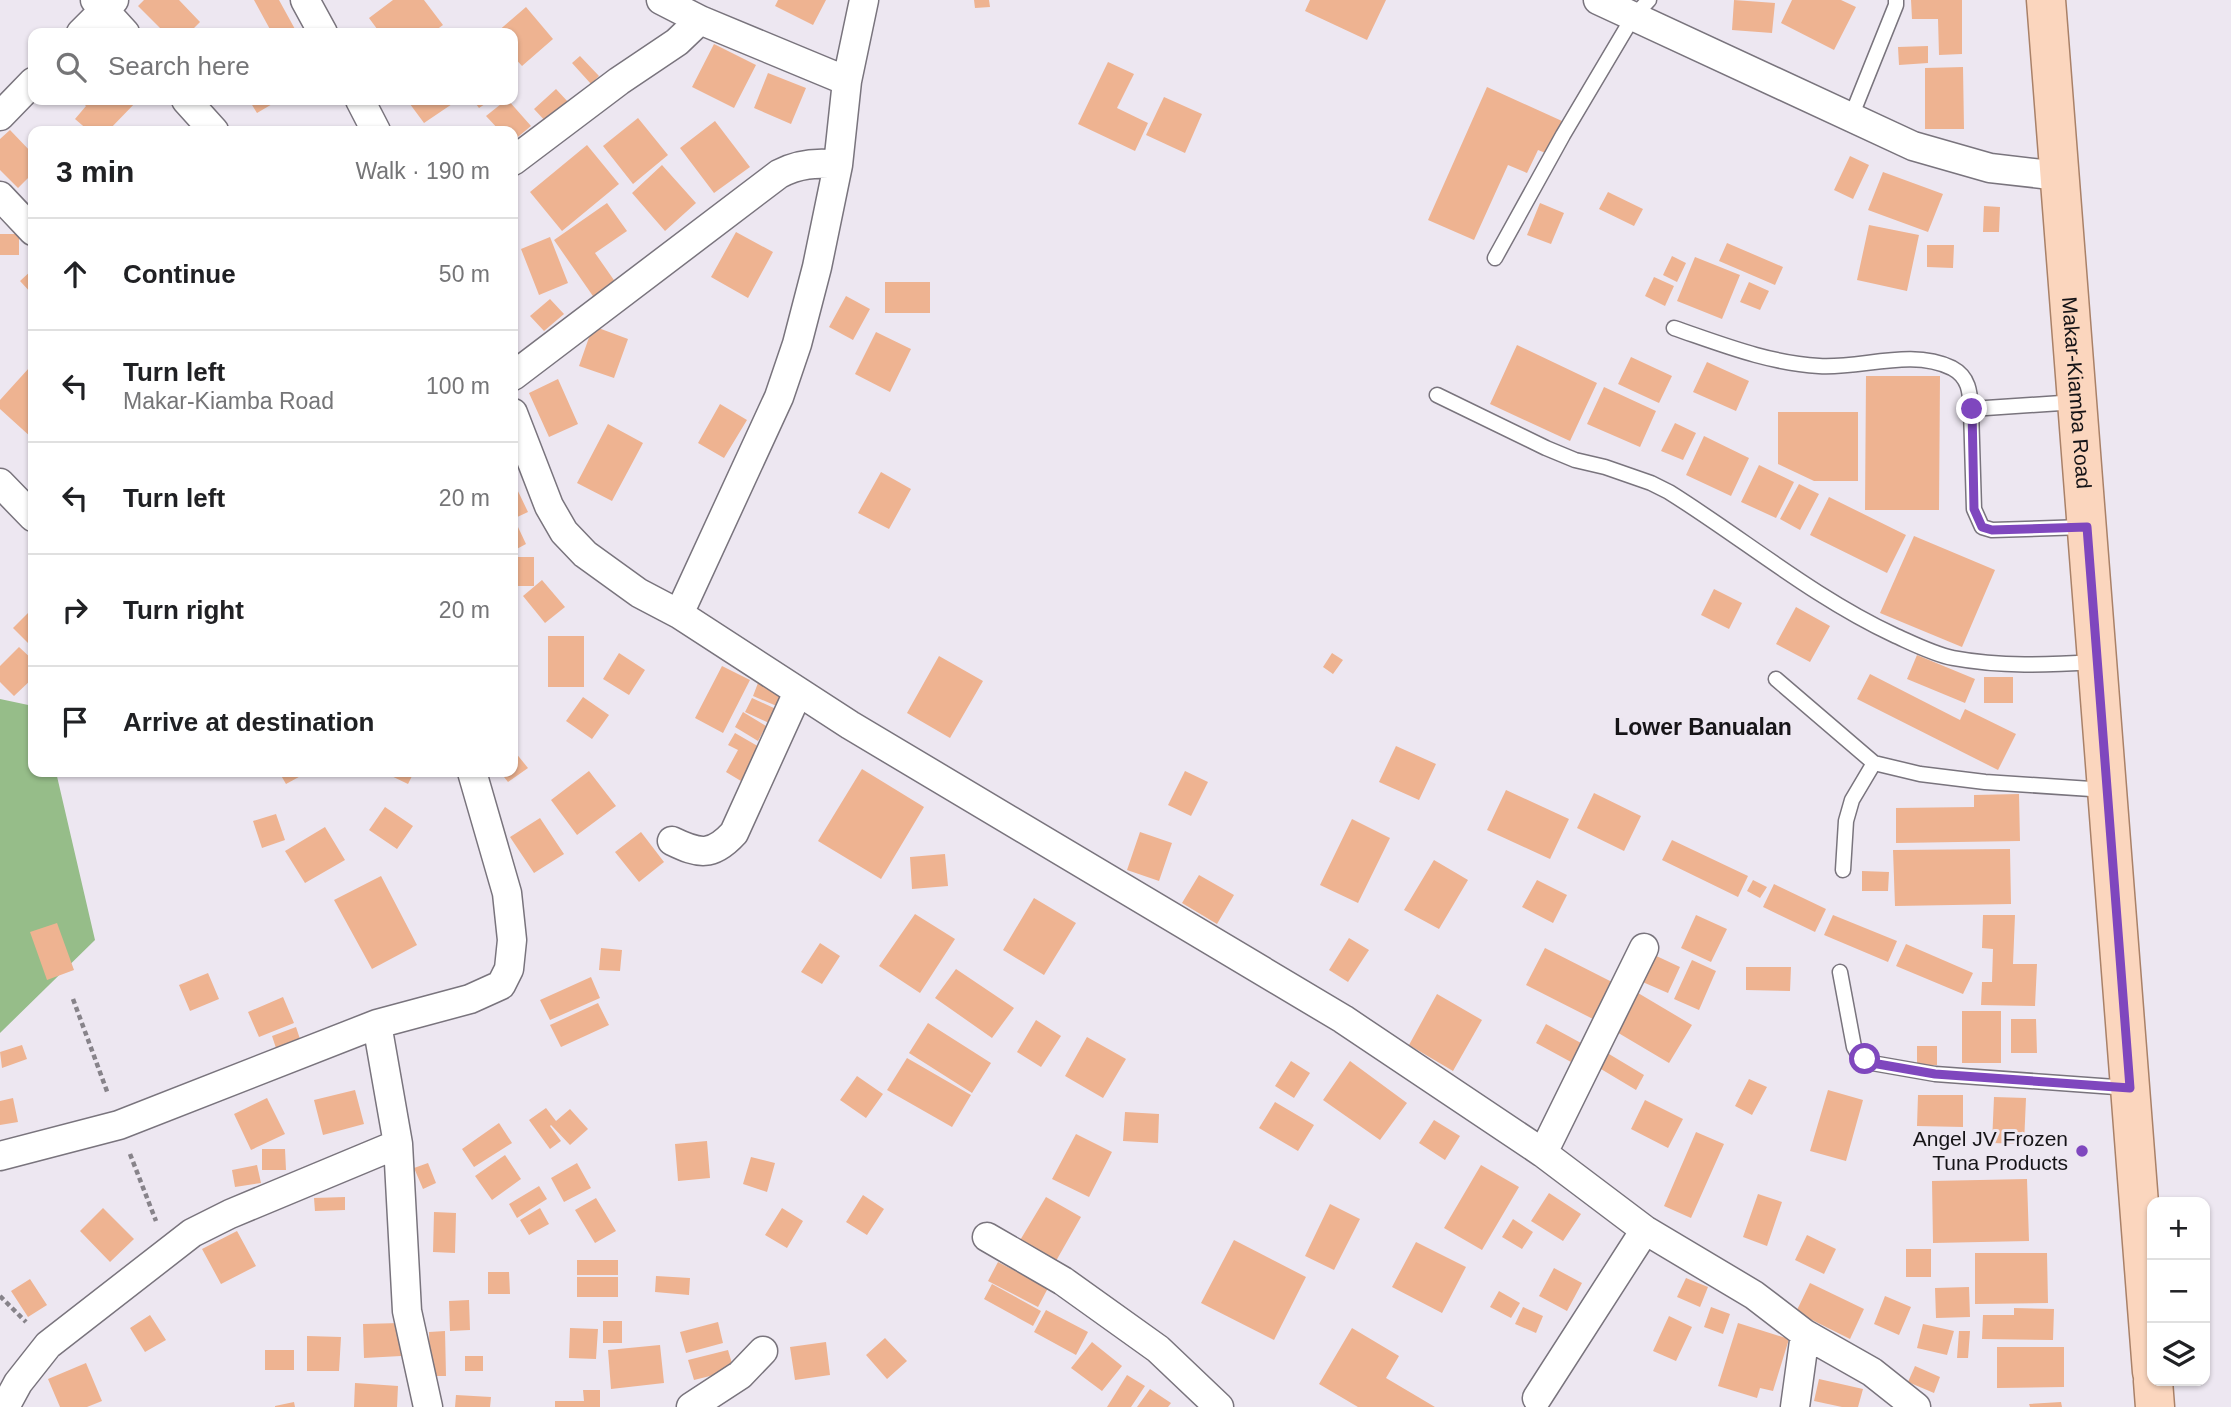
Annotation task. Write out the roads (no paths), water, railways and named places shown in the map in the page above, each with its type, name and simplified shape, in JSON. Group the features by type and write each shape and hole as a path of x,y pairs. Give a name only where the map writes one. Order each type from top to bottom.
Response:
{"main road":[{"name":"Makar-Kiamba Road","path":"2046,0 2148,1323"},
{"path":"2153,1386 2155,1407"}],"street":[{"path":"305,0 320,28"},
{"path":"661,0 700,20 847,80"},
{"path":"679,614 779,397 797,344 817,267 838,165 847,80 864,0"},
{"path":"1598,0 1641,8 1851,117 1913,146 1990,169 2060,176"},
{"path":"85,28 104,3 122,28"},
{"path":"518,157 619,80 677,42 700,20"},
{"path":"0,116 28,87"},
{"path":"191,105 209,126"},
{"path":"363,105 373,126"},
{"path":"518,372 779,174 793,167 820,162 838,165"},
{"path":"0,195 28,226"},
{"path":"518,426 549,506 564,532 585,554 639,593 679,614 798,692 1343,1019 1543,1153 1645,1230 1754,1295 1805,1334 1872,1372 1912,1406"},
{"path":"0,483 28,512"},
{"path":"671,841 691,850 705,852 715,849 734,833 798,692"},
{"path":"0,1156 119,1125 377,1024 470,999 501,985 509,969 512,940 507,893 473,777"},
{"path":"1543,1153 1644,948"},
{"path":"377,1024 398,1144 407,1311 428,1407"},
{"path":"5,1407 18,1383 48,1345 192,1233 230,1214 398,1144"},
{"path":"1537,1398 1645,1230"},
{"path":"987,1237 1063,1281 1147,1341 1219,1407"},
{"path":"1796,1407 1805,1334"},
{"path":"691,1407 740,1375 763,1352"}],"lane":[{"path":"1851,117 1896,0"},
{"path":"1495,258 1563,135 1641,8"},
{"path":"1674,328 1768,360 1821,366 1904,360 1932,361 1953,369 1970,388 1974,509 1982,527 1992,530 2087,527"},
{"path":"1437,395 1556,452 1651,483 1669,492 1841,608 1917,645 1950,658 1987,663 2035,666 2098,662"},
{"path":"1972,409 2077,402"},
{"path":"1776,678 1874,763 1920,774 1985,782 2108,790"},
{"path":"1843,870 1846,821 1852,800 1874,763"},
{"path":"1840,972 1854,1047 1858,1054 1872,1063 1935,1074 2130,1088"}],"place":[{"name":"Angel JV Frozen Tuna Products","path":"2082,1151"}],"district":[{"name":"Lower Banualan","path":"1703,727"}]}
